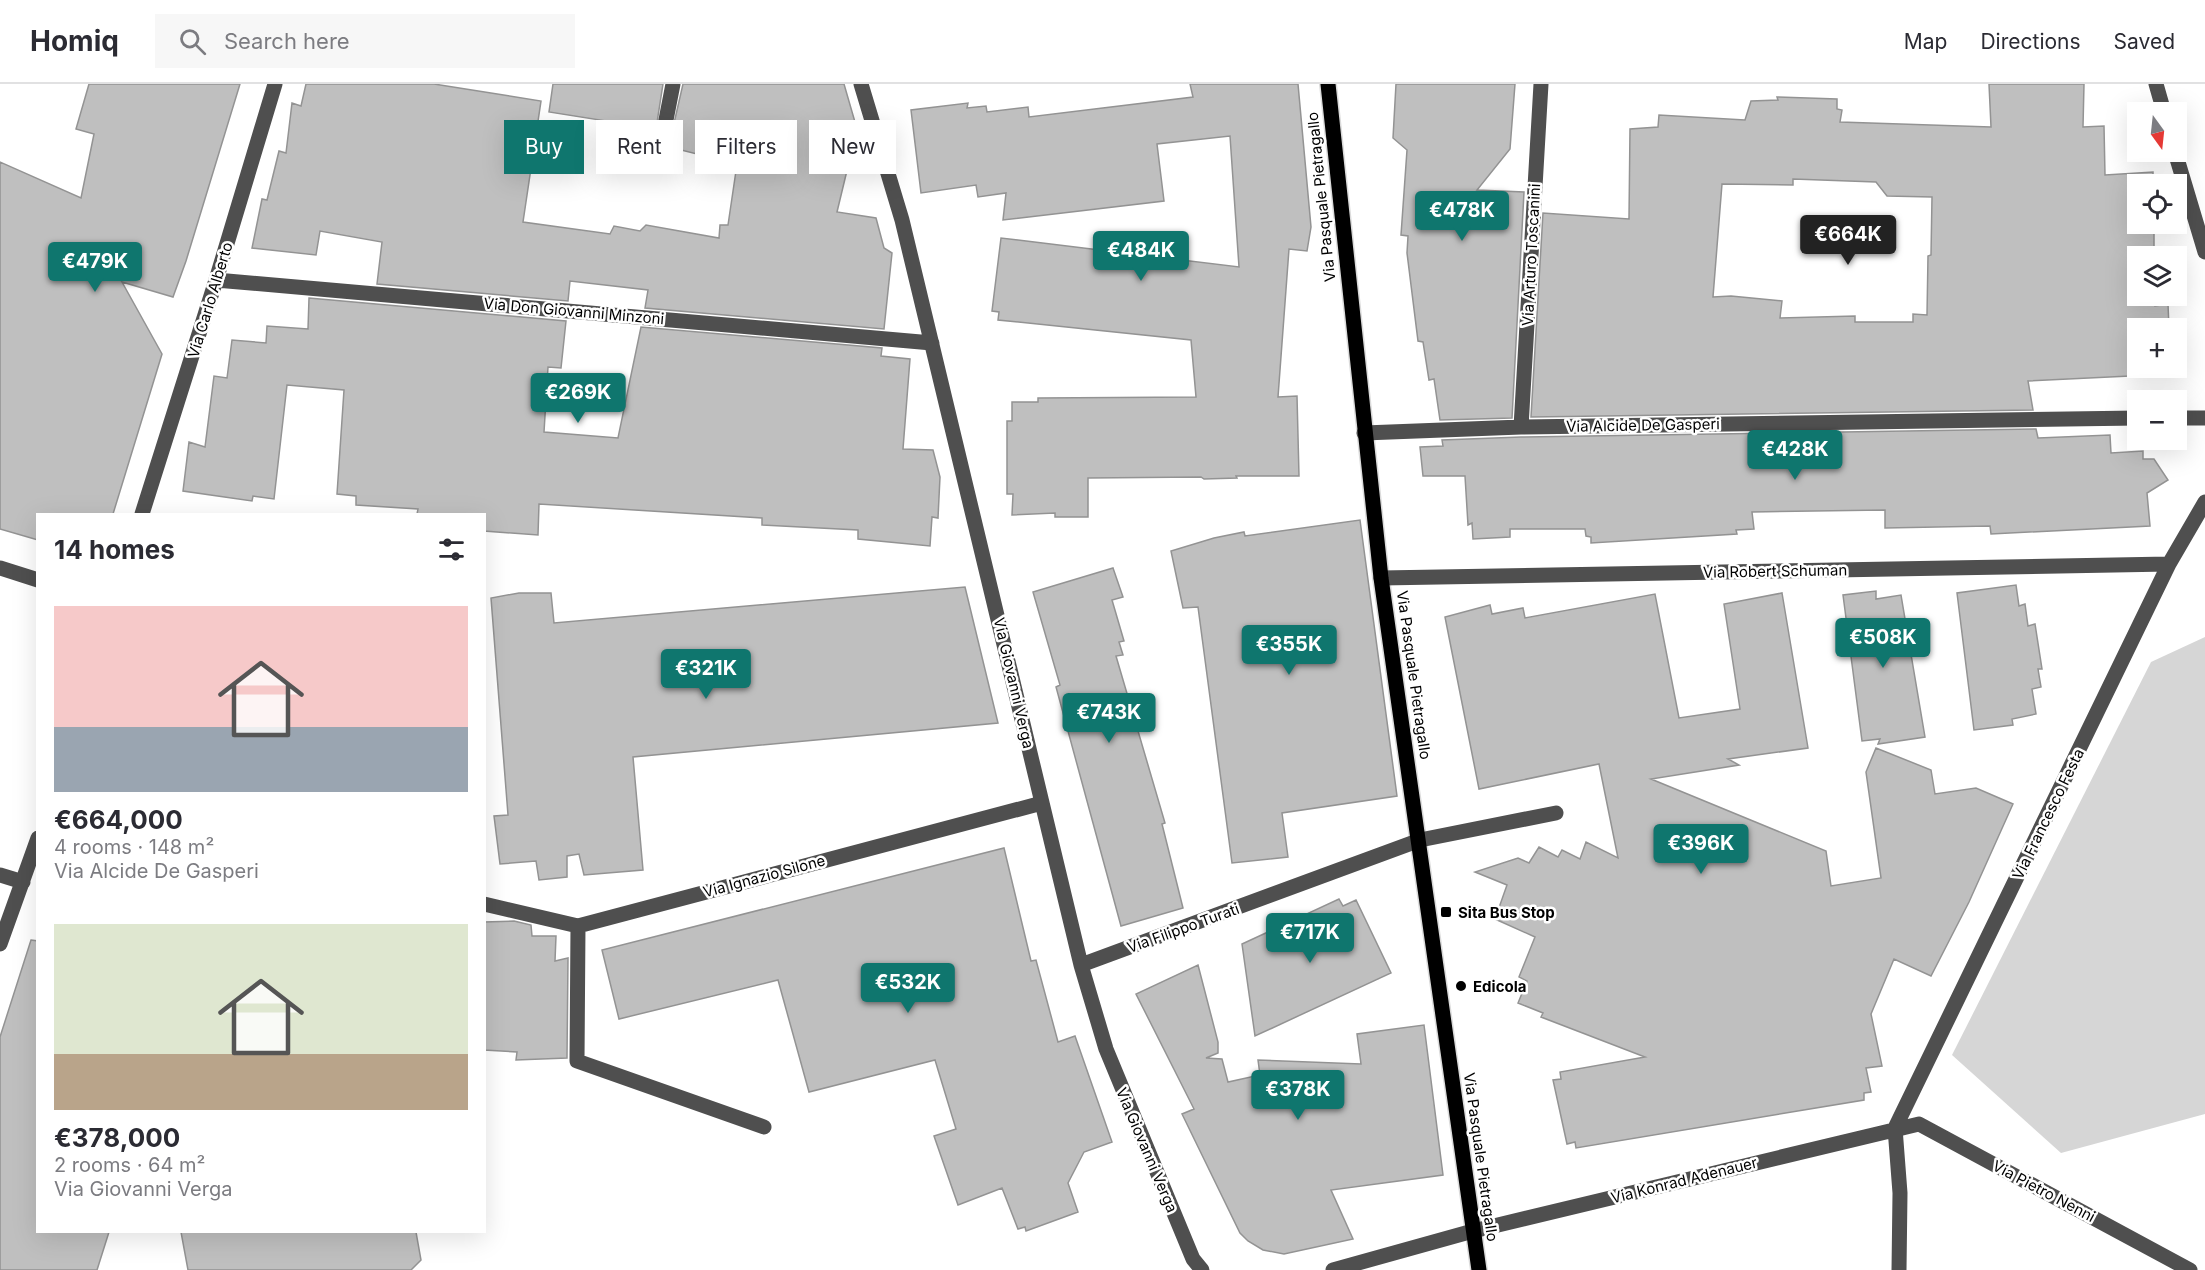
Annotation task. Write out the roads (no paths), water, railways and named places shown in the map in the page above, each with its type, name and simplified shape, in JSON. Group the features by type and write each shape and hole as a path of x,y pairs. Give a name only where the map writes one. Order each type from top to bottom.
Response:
{"main road":[{"name":"Via Pasquale Pietragallo","path":"1328,84 1381,578 1420,840 1479,1270"}],"street":[{"name":"Via Carlo Alberto","path":"142,513 275,84"},
{"path":"666,120 673,84"},
{"name":"Via Giovanni Verga","path":"861,84 902,220 1081,965 1106,1049 1193,1259 1202,1270"},
{"name":"Via Arturo Toscanini","path":"1521,426 1541,84"},
{"path":"2156,84 2161,102"},
{"path":"2178,162 2205,252"},
{"name":"Via Don Giovanni Minzoni","path":"216,280 932,343"},
{"name":"Via Alcide De Gasperi","path":"1364,433 1521,426 2127,418"},
{"path":"2187,418 2205,418"},
{"name":"Via Francesco Festa","path":"1895,1128 2169,564 2205,502"},
{"name":"Via Robert Schuman","path":"1381,578 2169,564"},
{"path":"0,568 36,579"},
{"name":"Via Ignazio Silone","path":"486,904 578,926 1042,803"},
{"name":"Via Filippo Turati","path":"1081,965 1420,840 1556,813"},
{"path":"0,944 36,844"},
{"path":"0,874 23,882"},
{"path":"578,926 577,1061 764,1128"},
{"name":"Via Pietro Nenni","path":"1895,1128 1919,1124 2190,1270"},
{"path":"1895,1128 1900,1192 1899,1270"},
{"name":"Via Konrad Adenauer","path":"1333,1270 1473,1231 1895,1128"}],"place":[{"name":"Sita Bus Stop","path":"1446,912"},
{"name":"Edicola","path":"1461,986"}]}
